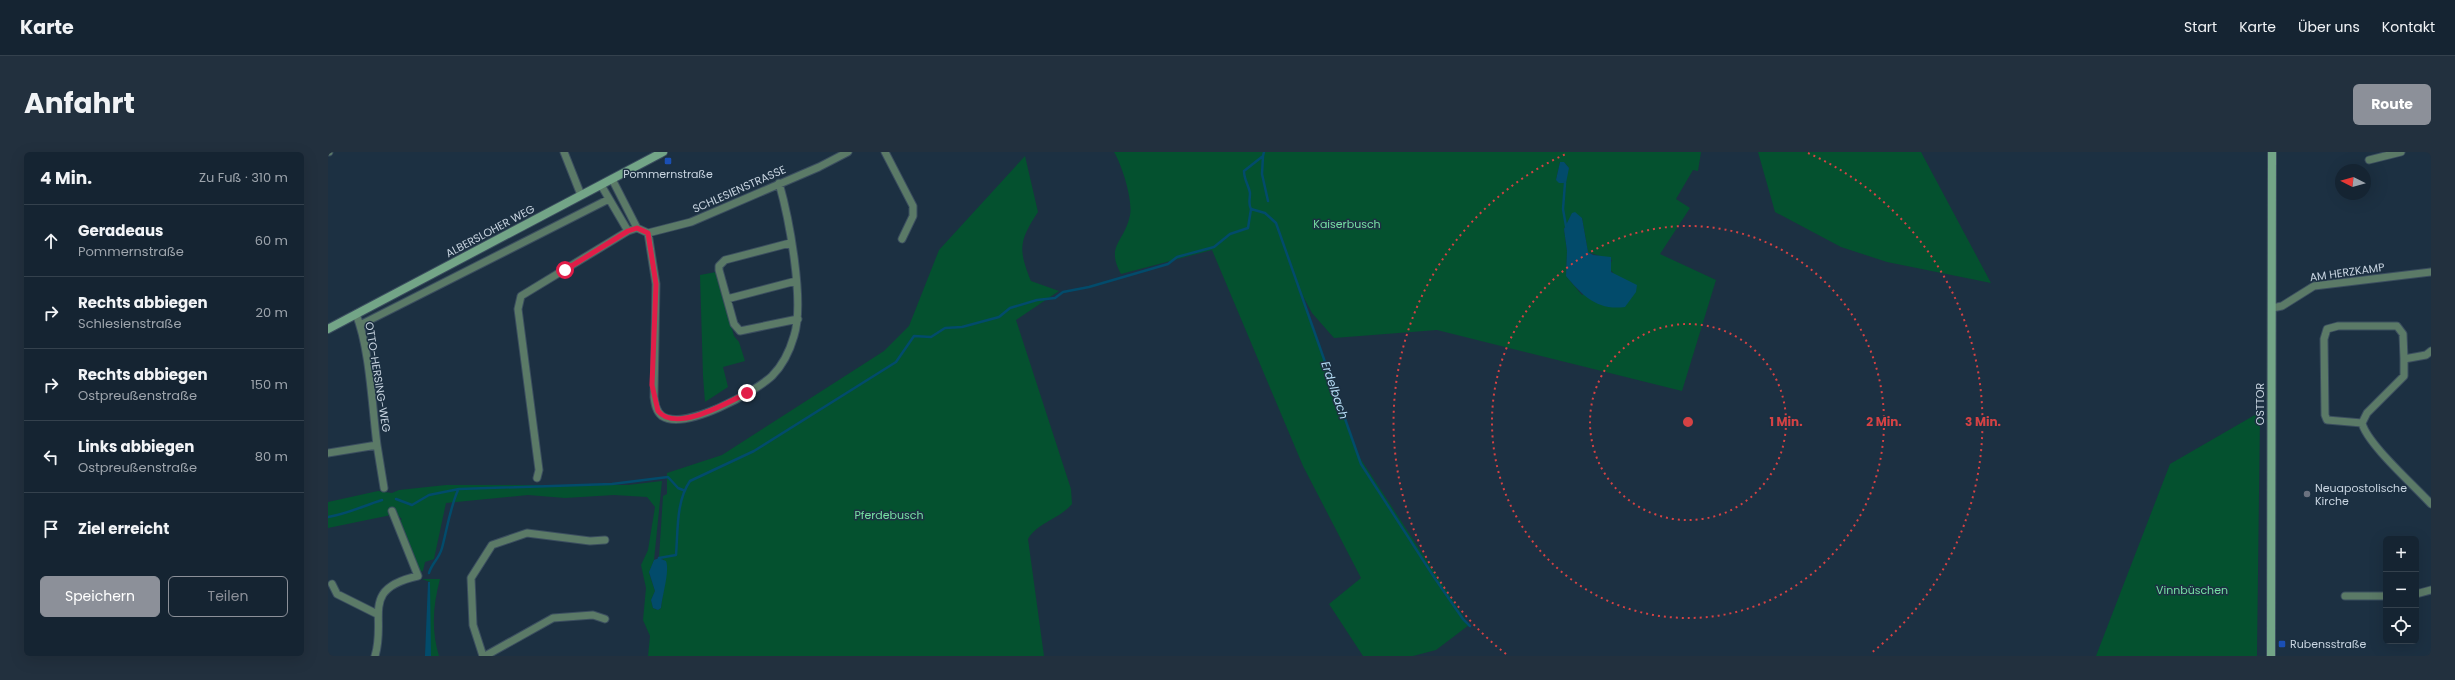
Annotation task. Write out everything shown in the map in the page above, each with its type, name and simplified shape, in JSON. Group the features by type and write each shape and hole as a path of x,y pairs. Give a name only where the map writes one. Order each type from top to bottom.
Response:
{"main road":[{"name":"ALBERSLOHER WEG","path":"328,329 663,152"},
{"name":"OSTTOR","path":"2271,656 2272,152"}],"street":[{"path":"564,152 581,195"},
{"name":"SCHLESIENSTRASSE","path":"648,233 680,226 716,213 779,183 819,167 848,152"},
{"path":"885,152 913,206 913,216 902,239"},
{"path":"2369,160 2402,152"},
{"path":"612,179 637,228 648,233 656,284 652,385 655,406 662,416 672,419 693,417 747,393 765,382 780,368 787,356 798,318 796,281 785,205 779,183"},
{"path":"601,185 628,231"},
{"path":"360,325 609,199"},
{"path":"537,478 539,470 518,309 521,296 628,231 637,228"},
{"path":"790,243 721,263 719,270 736,329 740,331 798,318"},
{"name":"AM HERZKAMP","path":"2272,308 2282,306 2314,286 2431,272"},
{"path":"727,299 796,281"},
{"name":"OTTO-HERSING-WEG","path":"356,314 360,325 384,488"},
{"path":"2362,423 2327,420 2324,339 2327,329 2338,326 2397,326 2403,334 2404,376 2367,413 2362,423 2367,435 2402,475 2431,504"},
{"path":"2404,359 2426,355 2431,351"},
{"name":"OTTO-HERSING-WEG","path":"328,453 377,445"},
{"path":"375,656 377,648 377,614 389,586 418,576 392,511"},
{"path":"605,540 590,541 527,533 492,545 471,578 473,625 484,656 553,618 594,615 605,619"},
{"path":"332,584 337,594 377,614"},
{"path":"2419,593 2431,590"},
{"path":"2345,596 2383,596"}],"green space":[{"name":"Kaiserbusch","path":"1114,152 1701,152 1698,171 1693,170 1676,199 1690,208 1660,254 1716,280 1682,391 1437,330 1334,338 1312,313 1296,283 1360,458 1469,625 1436,650 1413,656 1363,656 1329,604 1361,578 1303,466 1212,250 1121,274 1115,256 1115,250 1128,224 1131,209 1126,183","holes":["1560,162 1564,162 1569,168 1556,180","1572,214 1582,218 1588,252 1612,260 1609,268 1614,274 1582,295 1566,276 1567,251 1564,229"]},
{"path":"1758,152 1921,152 1991,283 1887,262 1841,247 1775,212"},
{"name":"Pferdebusch","path":"1025,156 1038,212 1027,231 1022,245 1024,261 1031,281 1059,291 1016,320 1071,489 1072,504 1061,514 1037,529 1028,539 1044,656 648,656 650,636 643,620 646,588 641,565 648,550 655,507 647,497 614,495 565,498 528,495 446,503 434,559 425,562 423,571 420,572 399,521 402,519 396,514 328,528 328,502 378,491 392,493 399,490 446,485 628,485 662,481 654,560 649,573 655,591 651,600 653,608 658,610 661,608 665,577 663,559 659,558 663,496 667,494 667,473 722,455 884,351 909,326 939,250"},
{"path":"716,272 734,336 739,342 745,361 723,367 728,387 705,402 700,275"},
{"name":"Vinnbüschen","path":"2260,412 2257,656 2096,656 2170,464"},
{"path":"422,579 440,579 434,608 435,637 439,656 431,656 430,653 430,582"}],"water":[{"path":"1560,162 1564,162 1569,168 1566,183 1559,183 1556,180"},
{"path":"1575,212 1582,218 1588,252 1593,255 1611,257 1611,272 1637,285 1636,292 1625,307 1606,307 1598,304 1584,295 1566,276 1567,251 1564,229 1572,213"},
{"path":"659,558 666,561 667,571 661,608 658,610 653,608 651,600 655,591 649,572 654,560"},
{"path":"428,582 430,582 431,656 425,656"}],"waterway":[{"name":"Erdelbach","path":"1264,152 1263,156 1244,171 1250,193 1249,204 1251,209 1265,213 1276,223 1361,464 1434,577 1463,619 1470,626"},
{"path":"1263,156 1262,174 1268,201"},
{"path":"1565,183 1563,209 1566,226"},
{"path":"659,558 676,555 680,507 685,489 690,481 754,451 896,362 914,336 931,337 945,328 962,327 999,317 1010,308 1037,300 1055,298 1063,292 1089,287 1168,264 1177,257 1214,247 1230,234 1248,228 1251,209"},
{"path":"396,499 412,505 429,495 459,489 612,484 668,477 678,488 683,490"},
{"path":"429,573 441,552 458,490"},
{"path":"328,517 348,512 382,500"}],"place":[{"name":"Pommernstraße","path":"668,161"},
{"name":"Neuapostolische Kirche","path":"2307,494"},
{"name":"Rubensstraße","path":"2282,644"}],"route":[{"path":"565,270 622,237 628,231 637,228 648,233 653,256 656,284 652,385 655,406 658,411 662,416 672,419 693,417 747,393"}]}
